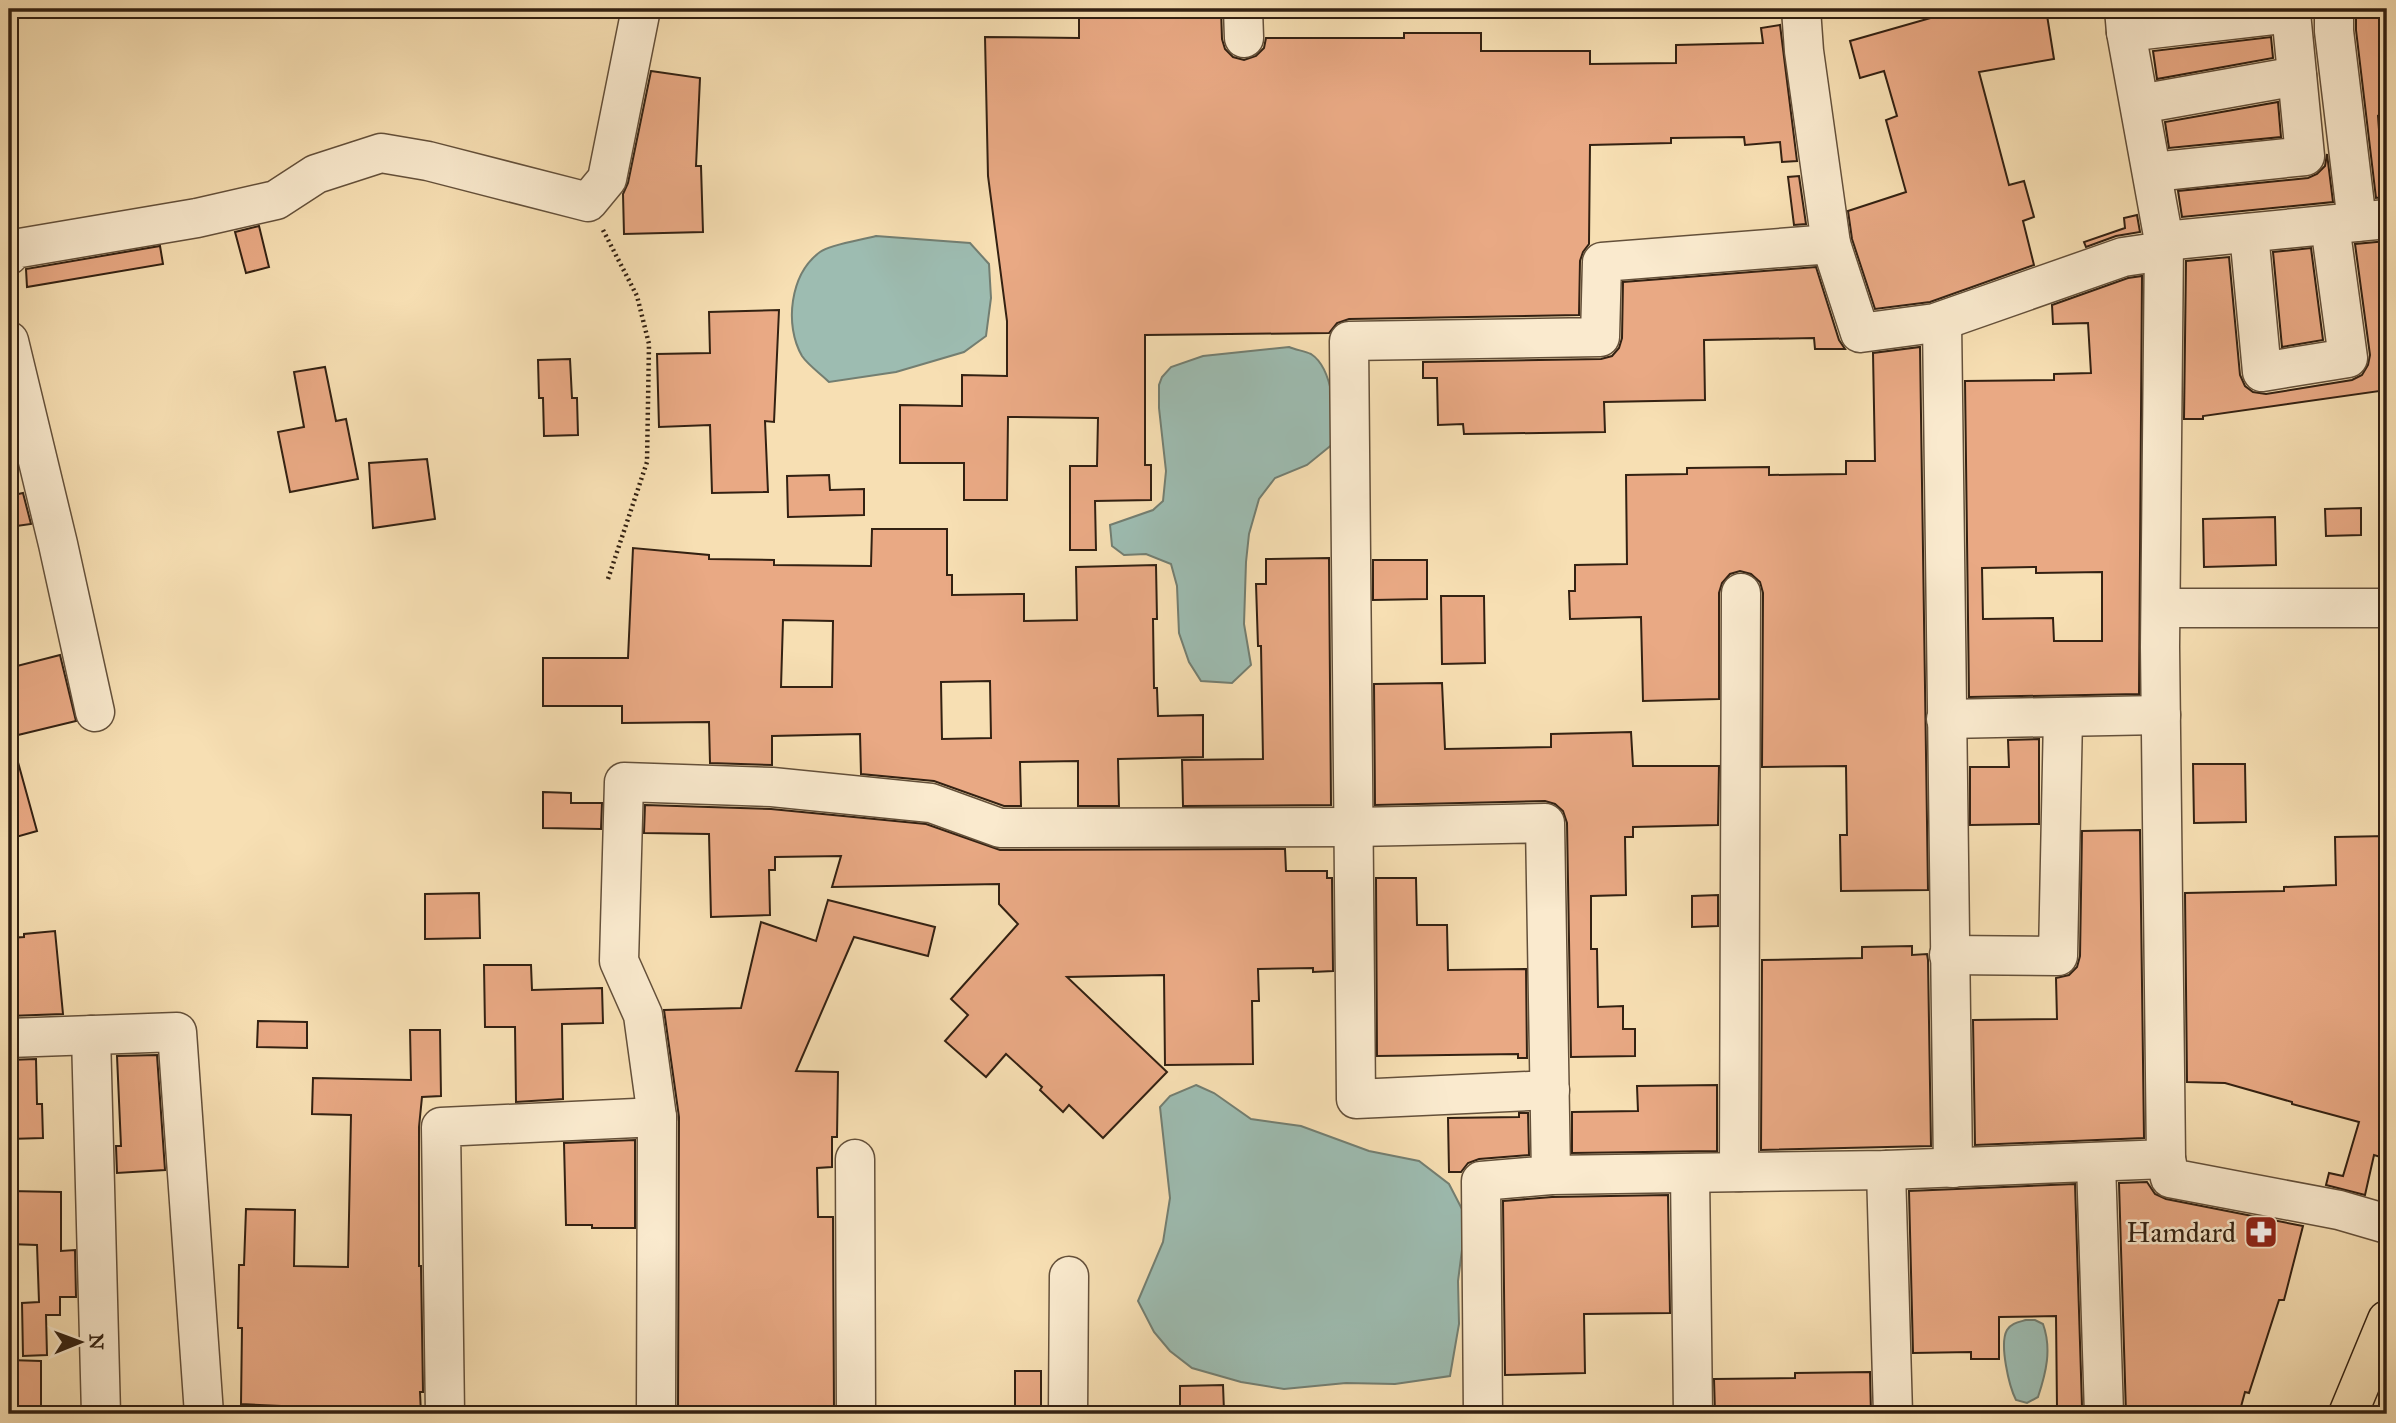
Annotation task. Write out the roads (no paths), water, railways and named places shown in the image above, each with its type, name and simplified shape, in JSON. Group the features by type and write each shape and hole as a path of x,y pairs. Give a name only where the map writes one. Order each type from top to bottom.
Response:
{"highway":[{"path":"2348,1414 2387,1320"}],"street":[{"path":"9,255 14,249 197,218 276,200 316,174 381,153 428,161 588,202 607,179 641,9"},
{"path":"1801,9 1804,51 1831,244 1860,333 1942,321 2123,257 2164,246 2249,233 2358,222"},
{"path":"2249,233 2262,372 2348,358 2358,222 2334,31 2334,9"},
{"path":"2153,172 2305,156 2291,11 2125,20 2164,246 2161,715 2166,1159 2170,1178 2339,1210 2387,1224"},
{"path":"2140,104 2297,76"},
{"path":"1550,1090 1356,1099 1349,341 1600,337 1602,262 1831,244"},
{"path":"1942,321 1953,1168"},
{"path":"9,341 17,413 58,544 95,712"},
{"path":"1739,1172 1741,593"},
{"path":"2161,608 2387,608"},
{"path":"1946,719 2161,715"},
{"path":"1949,955 2058,956 2063,717"},
{"path":"656,1414 657,1117 643,1015 619,961 624,782 772,787 931,803 1000,828 1354,827 1545,823 1551,1175"},
{"path":"9,1038 177,1032 204,1414"},
{"path":"90,1035 101,1414"},
{"path":"445,1414 442,1127 657,1117"},
{"path":"855,1159 856,1414"},
{"path":"1483,1414 1481,1181 1551,1175 1886,1170 2166,1159"},
{"path":"2096,1162 2104,1414"},
{"path":"1886,1170 1893,1414"},
{"path":"1690,1173 1693,1414"},
{"path":"1068,1414 1069,1276"}],"water":[{"path":"876,236 970,243 989,264 991,298 986,336 964,352 896,372 829,382 802,356 796,344 792,315 796,286 802,273 820,252 839,244"},
{"path":"1289,347 1311,354 1325,371 1334,408 1334,443 1307,465 1275,478 1259,499 1249,534 1246,562 1244,624 1251,665 1232,683 1201,681 1189,662 1179,633 1177,586 1171,564 1146,554 1124,555 1112,546 1110,525 1153,510 1163,501 1166,471 1159,385 1171,367 1203,356"},
{"path":"1196,1085 1214,1093 1251,1119 1301,1126 1369,1151 1419,1161 1449,1184 1463,1211 1458,1281 1459,1324 1450,1376 1395,1384 1346,1383 1284,1389 1241,1382 1192,1368 1170,1351 1154,1332 1138,1301 1163,1242 1170,1198 1160,1107 1170,1096"},
{"path":"2026,1320 2043,1324 2047,1343 2045,1370 2038,1397 2027,1403 2016,1400 2013,1394 2004,1345 2007,1330 2015,1323"}],"place":[{"name":"Hamdard","path":"2261,1232"}]}
